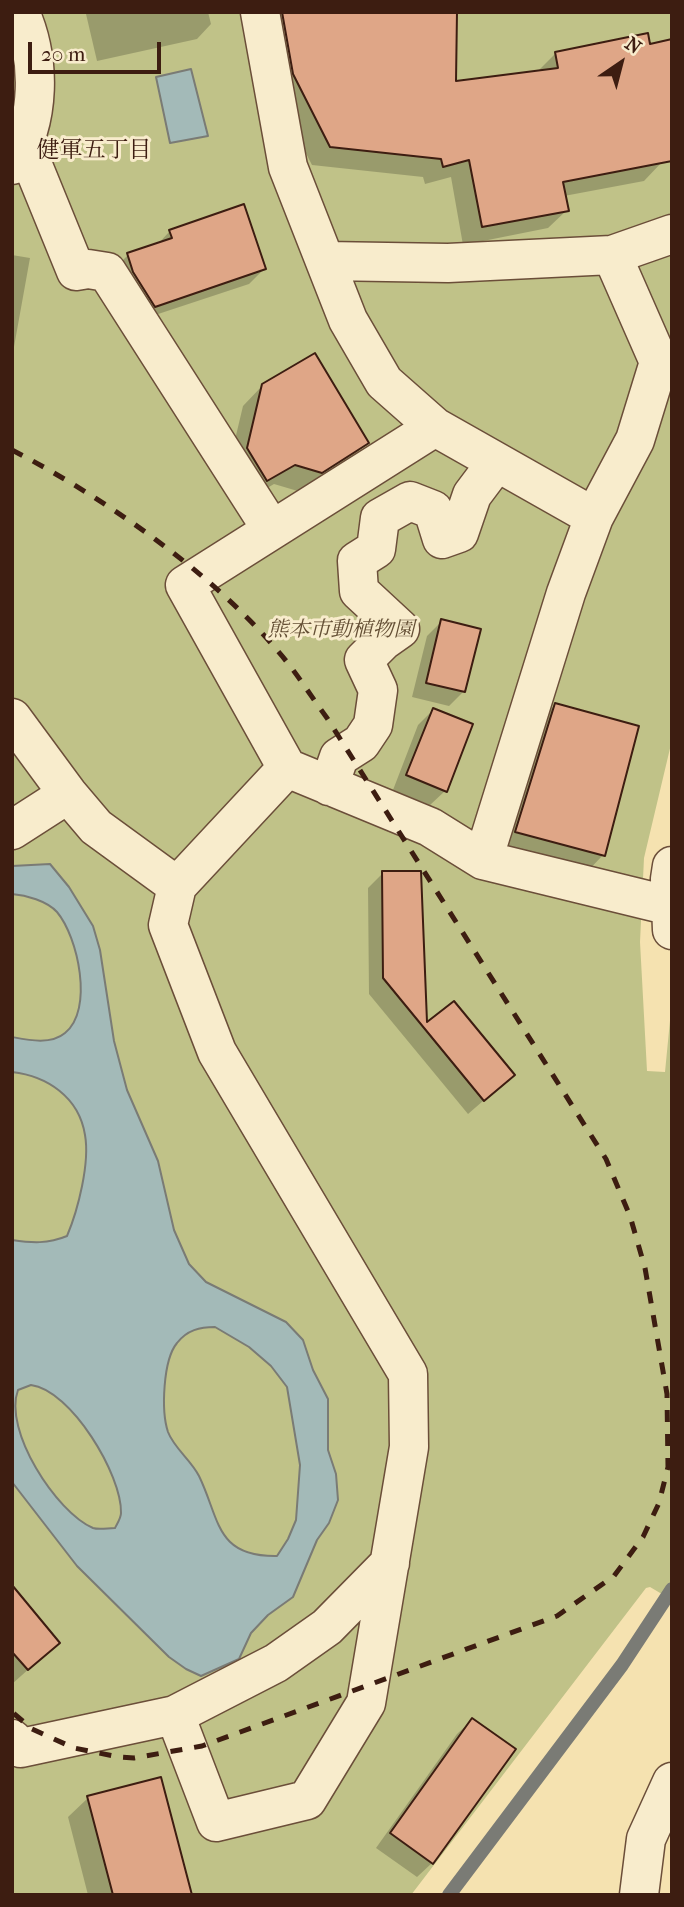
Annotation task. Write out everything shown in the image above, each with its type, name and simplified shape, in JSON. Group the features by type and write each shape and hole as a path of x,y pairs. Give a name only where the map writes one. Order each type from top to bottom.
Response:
{"street":[{"path":"20,12 31,43 34,73 33,107 18,153 76,271 88,268 107,272 272,530"},
{"path":"260,12 288,167 348,320 384,382 435,427 594,517"},
{"path":"326,261 448,263 612,255 672,234"},
{"path":"484,860 566,593 594,517 635,440 659,362 612,255"},
{"path":"435,427 185,585 287,768 430,827 484,860 671,906"},
{"path":"329,786 339,757 361,743 373,725 378,690 364,660 400,629 359,591 358,561 376,549 380,518 410,500 433,510 442,539 459,533 472,495 490,471 491,460"},
{"path":"12,718 96,827 177,886"},
{"path":"176,1715 216,1822 307,1800 366,1703 409,1447 408,1374 217,1052 169,925 177,886 287,768"},
{"path":"13,829 68,794"},
{"path":"672,866 672,932"},
{"path":"12,1739 21,1748 176,1715 276,1662 327,1627 390,1563"},
{"path":"639,1895 646,1839 672,1782"}],"green space":[{"name":"熊本市動植物園","path":"12,12 672,12 672,740 644,858 640,942 647,1071 665,1072 672,1000 672,1600 650,1587 646,1588 411,1895 12,1895"}],"water":[{"path":"191,69 208,136 170,143 156,77"},
{"path":"50,864 69,887 93,926 100,950 114,1041 127,1090 158,1161 174,1230 189,1264 206,1282 286,1322 303,1340 313,1370 328,1399 328,1450 336,1474 338,1500 329,1523 317,1540 293,1597 268,1615 251,1633 239,1659 201,1676 169,1657 77,1566 12,1482 12,1240 40,1242 67,1236 82,1186 86,1146 82,1122 68,1099 37,1078 12,1072 12,1037 46,1040 65,1033 74,1022 81,991 76,955 65,923 48,905 30,897 12,894 12,866","holes":["215,1327 249,1347 271,1366 287,1387 300,1465 296,1520 277,1556 257,1555 242,1550 231,1542 217,1520 199,1476 168,1432 164,1412 165,1386 172,1351 189,1332","31,1385 46,1390 62,1402 77,1418 104,1457 119,1497 121,1515 115,1528 93,1528 79,1519 49,1488 36,1468 25,1447 15,1407 18,1390"]}],"building":[{"path":"282,12 457,12 456,81 558,68 555,52 648,33 650,44 672,39 672,161 563,182 569,211 482,227 469,160 443,167 441,159 330,147 293,74"},
{"path":"244,204 266,269 155,307 133,272 127,253 172,238 169,230"},
{"path":"315,353 369,443 322,473 295,465 267,481 247,448 262,384"},
{"path":"441,619 481,629 465,692 426,683"},
{"path":"555,703 639,726 605,856 515,832"},
{"path":"433,708 473,724 447,792 406,775"},
{"path":"382,871 421,871 427,1022 454,1001 515,1075 484,1101 383,978"},
{"path":"12,1585 60,1643 28,1670 12,1652"},
{"path":"472,1718 516,1749 433,1864 390,1833"},
{"path":"161,1777 192,1895 113,1895 87,1796"}],"waterway":[{"path":"449,1895 622,1665 672,1589"}],"railway":[{"path":"12,450 118,513 220,592 276,649 327,718 606,1159 630,1216 645,1268 667,1394 668,1467 659,1503 643,1537 614,1576 557,1616 202,1746 134,1758 74,1748 32,1729 12,1712"}],"district":[{"name":"健軍五丁目","path":"94,151"}]}
